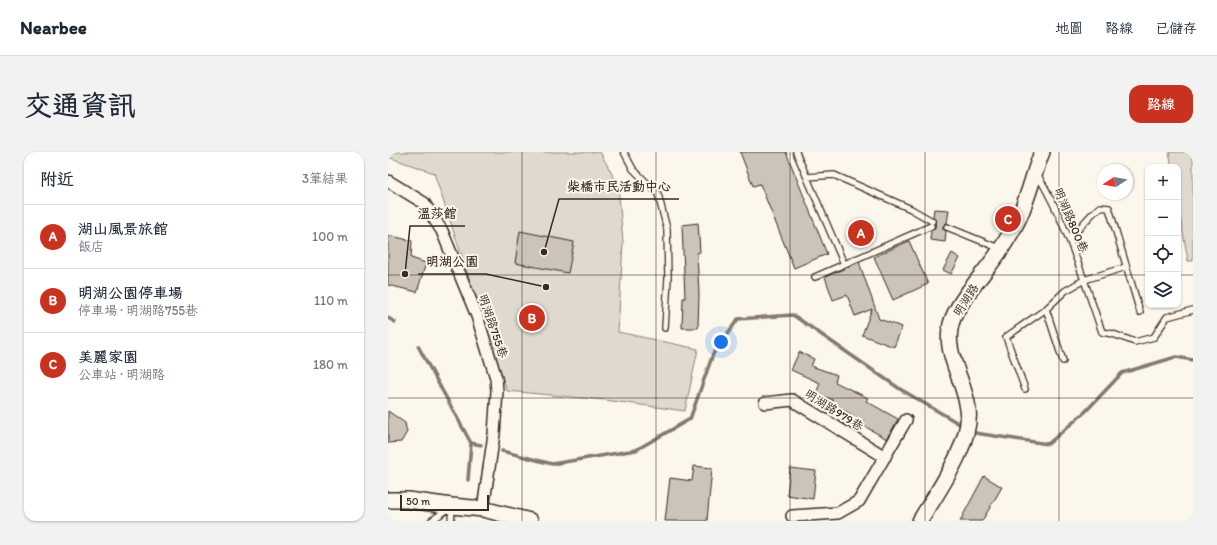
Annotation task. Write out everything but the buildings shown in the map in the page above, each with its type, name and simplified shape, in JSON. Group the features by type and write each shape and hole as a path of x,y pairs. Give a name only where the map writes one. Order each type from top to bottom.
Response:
{"street":[{"name":"明湖路","path":"920,521 966,438 968,410 963,386 952,358 949,336 951,323 964,299 1001,249 1020,215 1034,170 1042,152"},
{"name":"明湖路755巷","path":"388,181 424,203 442,231 477,316 496,378 497,391 494,434 483,509"},
{"name":"明湖路979巷","path":"765,403 792,400 885,457"},
{"path":"792,516 819,518 838,513 859,501 906,420"},
{"path":"388,500 408,500 451,514 483,509 530,521"}],"lane":[{"path":"624,152 633,169 658,194 666,229 668,278 665,328"},
{"path":"796,152 844,264"},
{"name":"明湖路800巷","path":"1034,170 1052,199 1069,239 1102,332 1113,334 1135,342 1154,336 1167,317 1193,310"},
{"path":"807,177 834,175 911,209 932,223 815,277"},
{"path":"1069,239 1083,226 1091,214 1100,207 1109,208 1140,312"},
{"path":"947,227 1001,249"},
{"path":"1025,389 1006,337 1046,309 1066,291 1084,280 1126,267"},
{"path":"1046,309 1063,361"},
{"path":"431,521 451,514"}],"shaded area":[{"path":"388,152 600,152 618,185 623,242 618,332 698,349 685,411 605,400 507,391 434,173 388,157"},
{"path":"1169,152 1193,152 1193,261 1188,261 1181,221 1181,164 1171,164"}],"waterway":[{"path":"502,451 552,464 636,450 690,419 713,354 738,319 793,315 900,389 963,426"},
{"path":"388,318 395,322"},
{"path":"418,346 471,443 468,480"},
{"path":"970,430 975,433 1048,444 1085,412 1122,373 1176,357 1193,360"},
{"path":"471,443 481,445"}],"place":[{"name":"美麗家園","path":"1008,219"},
{"name":"湖山風景旅館","path":"861,233"},
{"name":"柴橋市民活動中心","path":"544,252"},
{"name":"溫莎館","path":"405,274"},
{"name":"明湖公園","path":"546,287"},
{"name":"明湖公園停車場","path":"532,318"}]}
